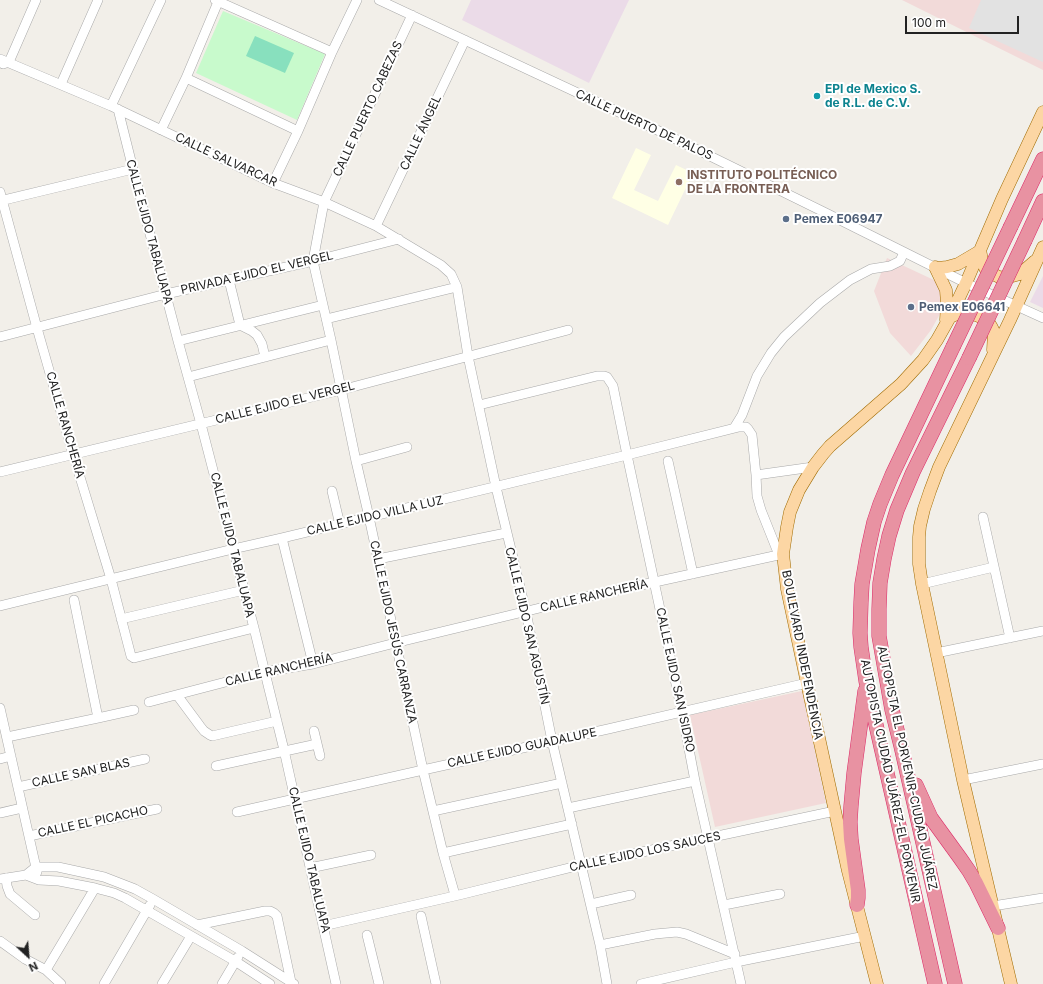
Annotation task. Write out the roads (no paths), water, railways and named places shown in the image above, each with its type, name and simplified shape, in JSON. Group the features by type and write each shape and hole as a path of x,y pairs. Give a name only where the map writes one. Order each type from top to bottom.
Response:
{"highway":[{"name":"AUTOPISTA CIUDAD JUÁREZ-EL PORVENIR","path":"935,984 866,680 861,640 861,602 866,562 870,537 880,504 892,475 1043,158"},
{"name":"AUTOPISTA EL PORVENIR-CIUDAD JUÁREZ","path":"955,984 892,710 879,636 879,596 882,569 892,525 904,492 1043,201"},
{"path":"857,905 858,890 850,822 854,772 866,680"},
{"path":"901,746 931,818 969,871 998,928"}],"main road":[{"name":"BOULEVARD INDEPENDENCIA","path":"877,984 848,871 787,589 781,554 790,512 799,490 813,467 830,446 888,396 914,370 930,350 948,322 1002,199 1043,112"},
{"path":"948,322 946,290 936,268 958,264 980,250 982,260 989,272 1005,278 1020,274 1041,252"},
{"path":"1011,984 936,653 922,584 919,537 920,526 930,490 952,439 1041,252"},
{"path":"948,322 957,314 964,313 971,313 988,321 994,332 992,355"}],"street":[{"path":"3,62 36,0"},
{"path":"61,84 98,0"},
{"path":"115,108 161,0"},
{"path":"273,183 357,0"},
{"name":"CALLE PUERTO DE PALOS","path":"379,0 664,133 966,283 1043,318"},
{"path":"161,130 186,78 217,1 332,52"},
{"name":"CALLE PUERTO CABEZAS","path":"324,202 412,15"},
{"name":"CALLE ÁNGEL","path":"376,226 465,40"},
{"name":"CALLE SALVARCAR","path":"3,62 61,84 273,183 324,202 376,226 447,269"},
{"path":"186,78 298,131"},
{"name":"CALLE EJIDO TABALUAPA","path":"115,108 133,169 254,628 284,750 336,984"},
{"path":"1,201 133,169"},
{"name":"CALLE RANCHERÍA","path":"0,192 1,201 73,454 111,579 130,655 134,658 254,628"},
{"name":"CALLE EJIDO JESÚS CARRANZA","path":"324,202 313,261 423,770 455,896"},
{"name":"PRIVADA EJIDO EL VERGEL","path":"0,337 166,294 399,240"},
{"path":"734,428 742,415 757,376 771,353 784,337 820,303 850,280 871,269 890,266 900,261 904,252"},
{"name":"CALLE EJIDO SAN AGUSTÍN","path":"447,269 454,279 456,287 468,356 496,487 526,612 552,741 591,904 607,984"},
{"path":"229,280 240,325"},
{"path":"326,319 456,287"},
{"path":"178,340 323,305"},
{"path":"240,325 256,335 262,344 265,357"},
{"name":"CALLE EJIDO EL VERGEL","path":"0,472 341,390 568,330"},
{"path":"188,377 331,340"},
{"name":"CALLE EJIDO SAN ISIDRO","path":"479,405 598,376 607,377 613,386 695,780 741,984"},
{"name":"CALLE EJIDO VILLA LUZ","path":"0,606 233,548 340,525 734,428 742,427 748,429 752,435 756,475"},
{"path":"356,461 407,447"},
{"path":"668,461 693,574"},
{"path":"781,554 758,502 756,475 813,467"},
{"path":"332,491 340,525"},
{"path":"983,517 1010,638"},
{"path":"378,559 506,533"},
{"path":"282,538 313,664"},
{"name":"CALLE RANCHERÍA","path":"149,702 264,672 313,664 526,612 781,554"},
{"path":"922,584 994,567"},
{"path":"121,619 244,590"},
{"path":"74,600 98,718"},
{"path":"936,653 1043,631"},
{"name":"CALLE EJIDO GUADALUPE","path":"236,812 807,683"},
{"path":"177,695 200,726 212,736 277,721"},
{"path":"0,708 39,880"},
{"path":"7,737 134,710"},
{"path":"314,731 320,756"},
{"path":"216,766 317,744"},
{"path":"0,758 11,756"},
{"name":"CALLE SAN BLAS","path":"18,787 145,759"},
{"path":"964,780 1043,764"},
{"path":"568,808 695,780"},
{"path":"433,811 562,783"},
{"path":"0,813 22,808"},
{"name":"CALLE EL PICACHO","path":"28,836 157,809"},
{"name":"CALLE EJIDO LOS SAUCES","path":"323,926 582,865 835,811"},
{"path":"443,853 572,824"},
{"path":"310,868 372,855"},
{"path":"26,875 36,867 58,867 104,877 135,889 242,951 293,983"},
{"path":"35,915 10,894 3,878 26,875 39,880 59,880 114,893 147,910 235,961 270,984"},
{"path":"46,970 95,888"},
{"path":"724,905 780,894"},
{"path":"591,904 631,895"},
{"path":"993,906 1043,898"},
{"path":"104,984 153,899"},
{"path":"197,925 266,911 274,913 277,916 293,983"},
{"path":"421,916 436,984"},
{"path":"600,945 655,934 677,932 686,934 735,958"},
{"path":"367,935 379,984"},
{"path":"162,984 191,936"},
{"path":"641,984 665,981 735,958 865,936"},
{"path":"0,941 46,970 61,984"},
{"path":"222,984 242,951"}],"place":[{"name":"EPI de Mexico S. de R.L. de C.V.","path":"817,96"},
{"name":"INSTITUTO POLITÉCNICO DE LA FRONTERA","path":"679,182"},
{"name":"Pemex E06947","path":"786,219"},
{"name":"Pemex E06641","path":"911,307"}]}
